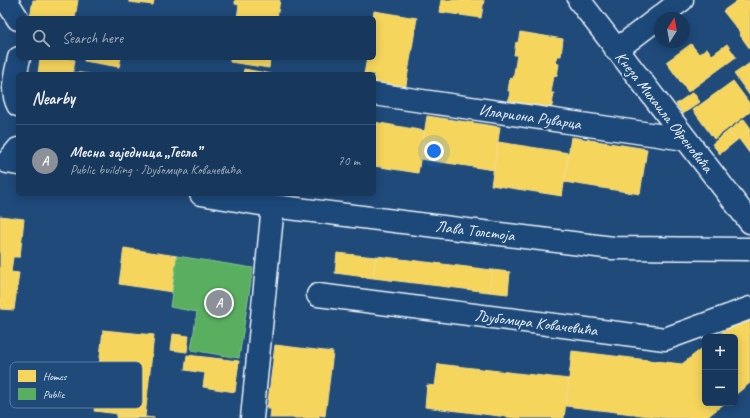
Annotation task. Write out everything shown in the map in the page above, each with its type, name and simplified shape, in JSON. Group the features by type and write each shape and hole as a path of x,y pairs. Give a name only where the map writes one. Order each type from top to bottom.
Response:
{"street":[{"path":"6,0 16,16"},
{"name":"Кнеза Михаила Обреновића","path":"578,0 750,222"},
{"path":"616,50 682,0"},
{"path":"16,72 19,60"},
{"path":"16,73 13,88 16,100"},
{"name":"Илариона Руварца","path":"376,94 685,139"},
{"name":"Лава Толстоја","path":"213,196 273,206 613,248 750,249"},
{"path":"252,418 273,206"},
{"name":"Љубомира Ковачевића","path":"318,295 665,339 750,308"}],"building: Homes":[{"path":"33,0 78,0 75,16 30,16"},
{"path":"129,0 154,0 153,5 129,2"},
{"path":"235,0 280,0 277,16 237,16 239,5 235,4"},
{"path":"441,0 484,0 481,18 439,12"},
{"path":"738,0 750,0 750,49 740,35 741,34 723,11"},
{"path":"374,11 417,18 405,91 376,86 376,72 364,72 367,60 376,60 376,16 373,16"},
{"path":"520,32 563,39 561,56 557,56 556,63 559,64 557,76 554,75 551,93 554,93 551,112 508,105 510,78 513,79 517,55 514,55 516,42 518,43"},
{"path":"691,44 699,54 707,48 712,55 727,44 736,57 688,92 666,62 685,48 690,48"},
{"path":"40,60 75,60 73,72 38,72"},
{"path":"84,60 121,60 119,67"},
{"path":"230,60 270,60 269,68 230,62"},
{"path":"750,63 750,96 734,74"},
{"path":"244,69 261,72 243,72"},
{"path":"733,81 750,104 750,112 714,139 693,110"},
{"path":"693,92 700,102 683,114 676,104"},
{"path":"427,116 500,127 494,170 420,159"},
{"path":"744,119 750,127 750,130 736,141 728,131"},
{"path":"376,122 425,131 418,173 376,166"},
{"path":"750,130 750,154 739,139"},
{"path":"728,131 736,141 720,154 712,144"},
{"path":"571,137 647,149 640,194 564,182"},
{"path":"498,142 569,153 562,196 491,185"},
{"path":"0,216 24,219 20,257 13,257 11,272 19,273 14,310 0,309"},
{"path":"124,248 177,256 172,292 119,284"},
{"path":"337,253 376,257 373,278 335,273"},
{"path":"376,256 492,270 489,292 373,278"},
{"path":"492,270 510,272 508,294 489,292"},
{"path":"745,315 750,321 750,383 738,393 738,334 720,334"},
{"path":"103,330 154,335 145,417 94,411 94,408 142,408 142,362 99,362"},
{"path":"173,334 189,336 187,352 171,350"},
{"path":"275,345 333,352 325,416 319,415 319,418 270,418 271,409 267,409"},
{"path":"702,348 702,406 721,406 706,418 666,418 566,406 572,351 682,364"},
{"path":"187,355 239,361 235,392 203,387 205,373 185,370"},
{"path":"438,364 569,379 564,418 516,418 425,407 427,385 435,386"},
{"path":"117,414 145,417 155,418 116,418"}],"building: Public":[{"path":"177,256 253,268 239,358 191,350 197,312 170,307"}],"place":[{"name":"Месна заједница „Тесла”","path":"219,303"}]}
